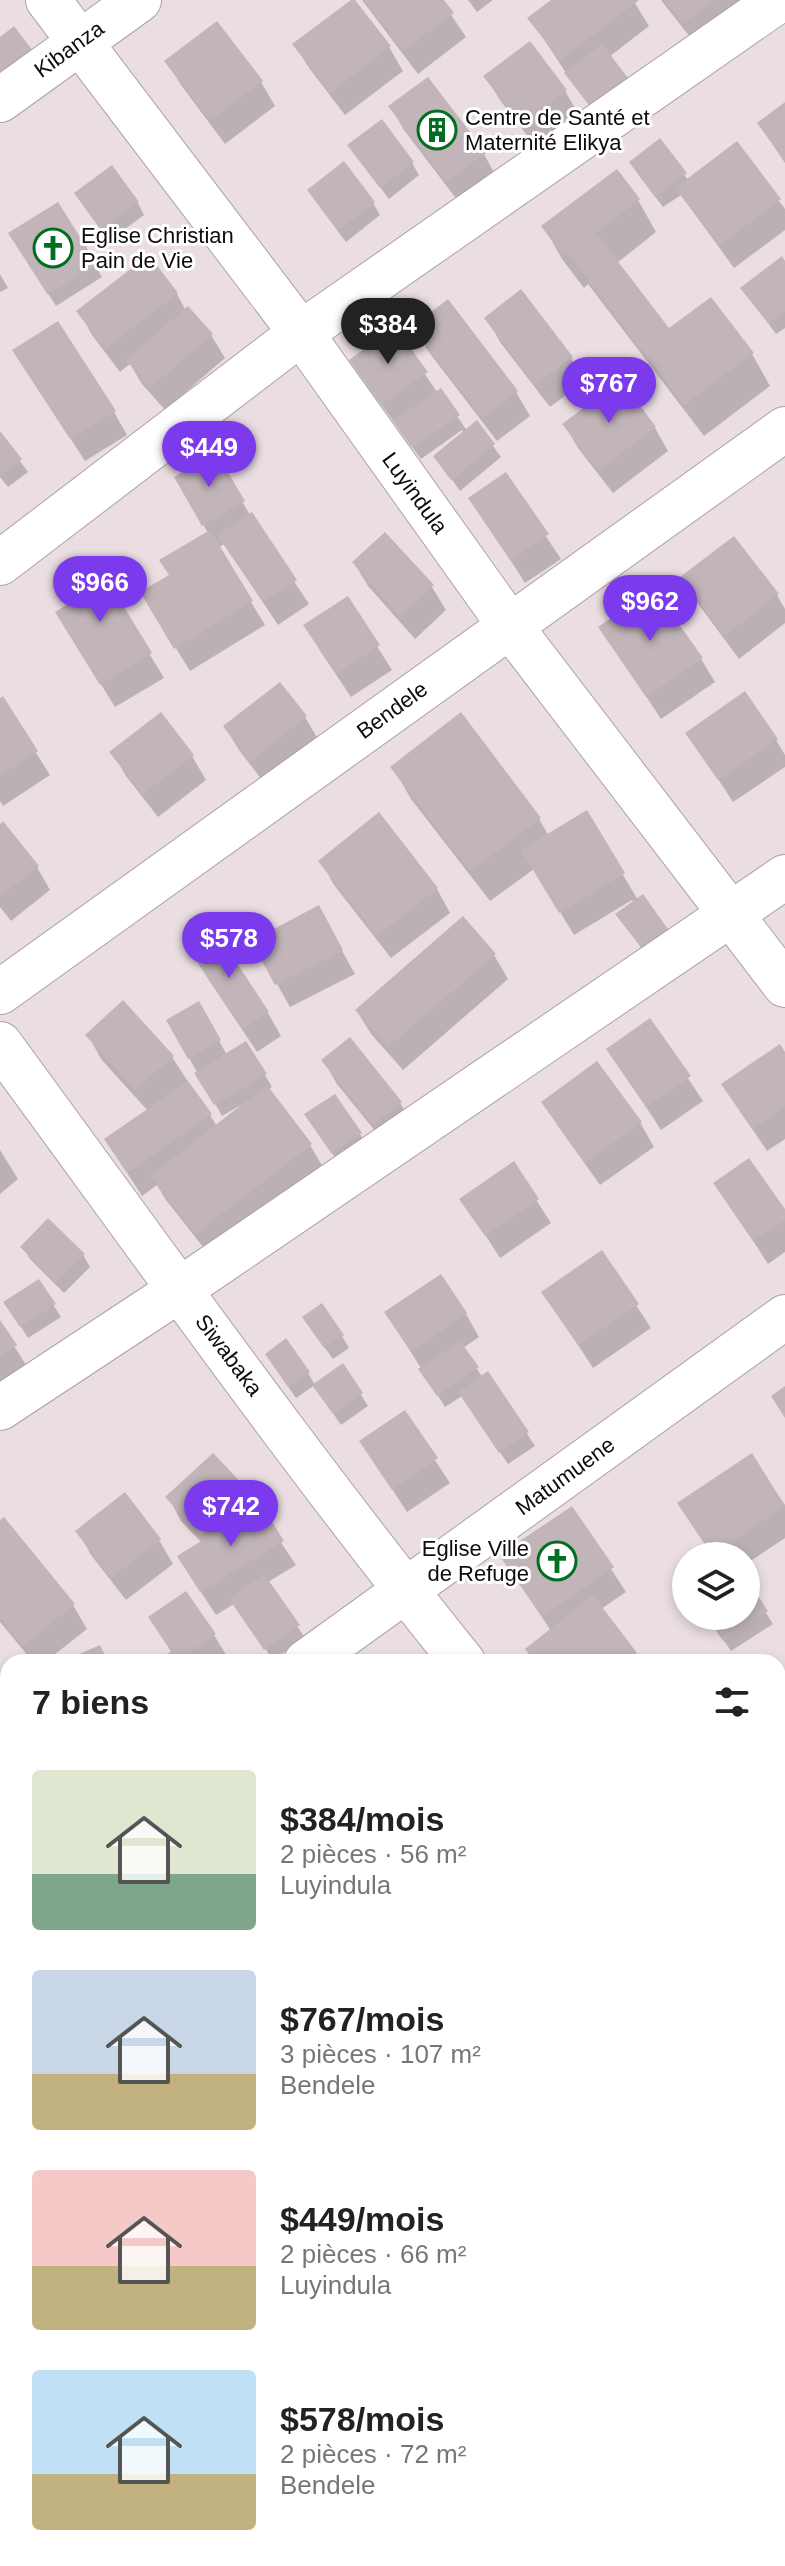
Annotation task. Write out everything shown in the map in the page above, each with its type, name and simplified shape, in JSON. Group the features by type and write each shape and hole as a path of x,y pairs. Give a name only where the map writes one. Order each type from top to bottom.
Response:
{"street":[{"name":"Luyindula","path":"48,0 301,333 510,626 785,985"},
{"name":"Kibanza","path":"0,100 139,0"},
{"path":"0,563 301,333 779,0"},
{"name":"Bendele","path":"0,992 785,429"},
{"path":"0,1408 179,1290 785,877"},
{"name":"Siwabaka","path":"0,1044 179,1290 457,1654"},
{"name":"Matumuene","path":"317,1654 785,1317"}],"building":[{"path":"355,0 391,46 330,93 292,44"},
{"path":"364,0 444,0 454,13 403,51"},
{"path":"551,0 639,0 560,60 527,18"},
{"path":"664,0 714,0 682,24"},
{"path":"217,21 263,81 210,121 164,61"},
{"path":"14,26 36,55 0,82 0,37"},
{"path":"530,41 567,90 521,125 483,76"},
{"path":"602,44 631,82 593,110 564,73"},
{"name":"Centre de Santé et Maternité Elikya","path":"428,77 486,153 446,182 388,106"},
{"path":"785,102 785,161 757,123"},
{"path":"382,119 414,162 380,188 347,145"},
{"path":"660,138 687,173 655,197 629,162"},
{"path":"737,141 781,199 719,246 675,188"},
{"path":"344,161 375,202 338,231 307,190"},
{"path":"112,165 139,202 101,230 74,193"},
{"path":"617,169 640,199 596,233 669,328 711,297 754,353 684,405 568,254 564,257 541,226"},
{"name":"Eglise Christian Pain de Vie","path":"58,202 97,264 48,295 8,233"},
{"path":"149,255 178,293 105,349 76,311"},
{"path":"782,256 785,261 785,311 768,323 740,288"},
{"path":"521,289 573,357 535,385 484,318"},
{"path":"448,299 518,391 482,418 412,327"},
{"path":"188,306 213,334 150,388 126,360"},
{"path":"58,321 116,411 70,439 12,350"},
{"path":"395,327 428,372 381,405 349,360"},
{"path":"621,380 656,427 598,471 562,424"},
{"path":"441,388 460,415 412,448 393,421"},
{"path":"477,420 495,444 451,480 433,456"},
{"path":"0,431 22,459 0,476"},
{"path":"216,452 245,501 202,526 174,477"},
{"path":"506,472 549,534 510,560 468,498"},
{"path":"252,512 297,580 263,602 217,535"},
{"path":"210,530 253,601 174,649 140,592 169,575 159,560"},
{"path":"385,532 434,585 400,616 352,562"},
{"path":"734,536 779,594 724,636 680,577"},
{"path":"95,559 152,653 100,685 55,612 73,601 60,578"},
{"path":"654,589 703,658 646,697 598,627"},
{"path":"348,596 380,645 336,674 303,625"},
{"path":"280,682 307,716 250,762 223,726"},
{"path":"745,691 778,739 718,780 685,733"},
{"path":"3,696 38,751 0,776 0,698"},
{"path":"161,712 194,755 143,794 109,752"},
{"path":"461,712 541,818 470,871 390,767"},
{"path":"587,810 625,873 559,913 521,850"},
{"path":"379,812 438,888 377,936 318,861"},
{"path":"3,821 39,866 0,896 0,824"},
{"path":"643,894 670,932 644,951 615,914"},
{"path":"319,905 343,950 275,985 251,941"},
{"path":"463,916 496,954 388,1047 355,1010"},
{"path":"216,931 269,1012 242,1029 189,950"},
{"path":"123,1000 174,1056 135,1090 85,1035"},
{"path":"199,1001 221,1040 188,1059 166,1020"},
{"path":"650,1018 691,1076 646,1107 606,1049"},
{"path":"350,1037 402,1102 373,1125 321,1060"},
{"path":"246,1041 267,1074 214,1105 194,1073"},
{"path":"780,1044 785,1052 785,1107 752,1129 721,1084"},
{"path":"597,1061 642,1122 585,1163 541,1102"},
{"path":"188,1081 212,1114 127,1173 104,1139"},
{"path":"267,1085 312,1144 196,1234 150,1176"},
{"path":"335,1094 362,1133 331,1153 304,1114"},
{"path":"749,1158 785,1209 785,1220 753,1241 713,1183"},
{"path":"514,1161 539,1199 485,1236 459,1199"},
{"path":"48,1218 85,1254 56,1282 20,1247"},
{"path":"602,1250 639,1304 578,1345 541,1292"},
{"path":"441,1274 467,1313 411,1352 384,1312"},
{"path":"39,1279 56,1304 20,1327 3,1302"},
{"path":"322,1303 344,1335 324,1348 302,1317"},
{"path":"0,1320 17,1345 0,1357"},
{"path":"286,1338 310,1372 288,1387 265,1354"},
{"path":"460,1341 479,1367 437,1396 418,1369"},
{"path":"343,1363 363,1393 333,1414 312,1385"},
{"path":"488,1371 529,1432 499,1453 458,1392"},
{"path":"785,1386 785,1418 771,1396"},
{"path":"405,1410 438,1458 392,1490 359,1441"},
{"path":"213,1453 250,1492 201,1536 165,1497"},
{"path":"752,1453 785,1506 731,1542 703,1542 677,1503"},
{"path":"125,1492 161,1539 111,1578 75,1531"},
{"path":"261,1504 284,1541 200,1592 177,1556"},
{"name":"Eglise Ville de Refuge","path":"572,1506 614,1567 542,1617 499,1555"},
{"path":"4,1517 75,1604 23,1646 0,1618 0,1520"},
{"path":"264,1574 300,1625 264,1650 229,1599"},
{"path":"186,1591 216,1634 190,1652 192,1654 167,1654 171,1651 148,1617"},
{"path":"593,1595 637,1653 529,1654 525,1649"},
{"path":"760,1599 768,1611 760,1616"},
{"path":"716,1630 740,1630 723,1641"},
{"path":"100,1645 104,1654 79,1654"}],"place":[{"name":"Centre de Santé et Maternité Elikya","path":"437,130"},
{"name":"Eglise Christian Pain de Vie","path":"53,248"},
{"name":"Eglise Ville de Refuge","path":"557,1561"}]}
